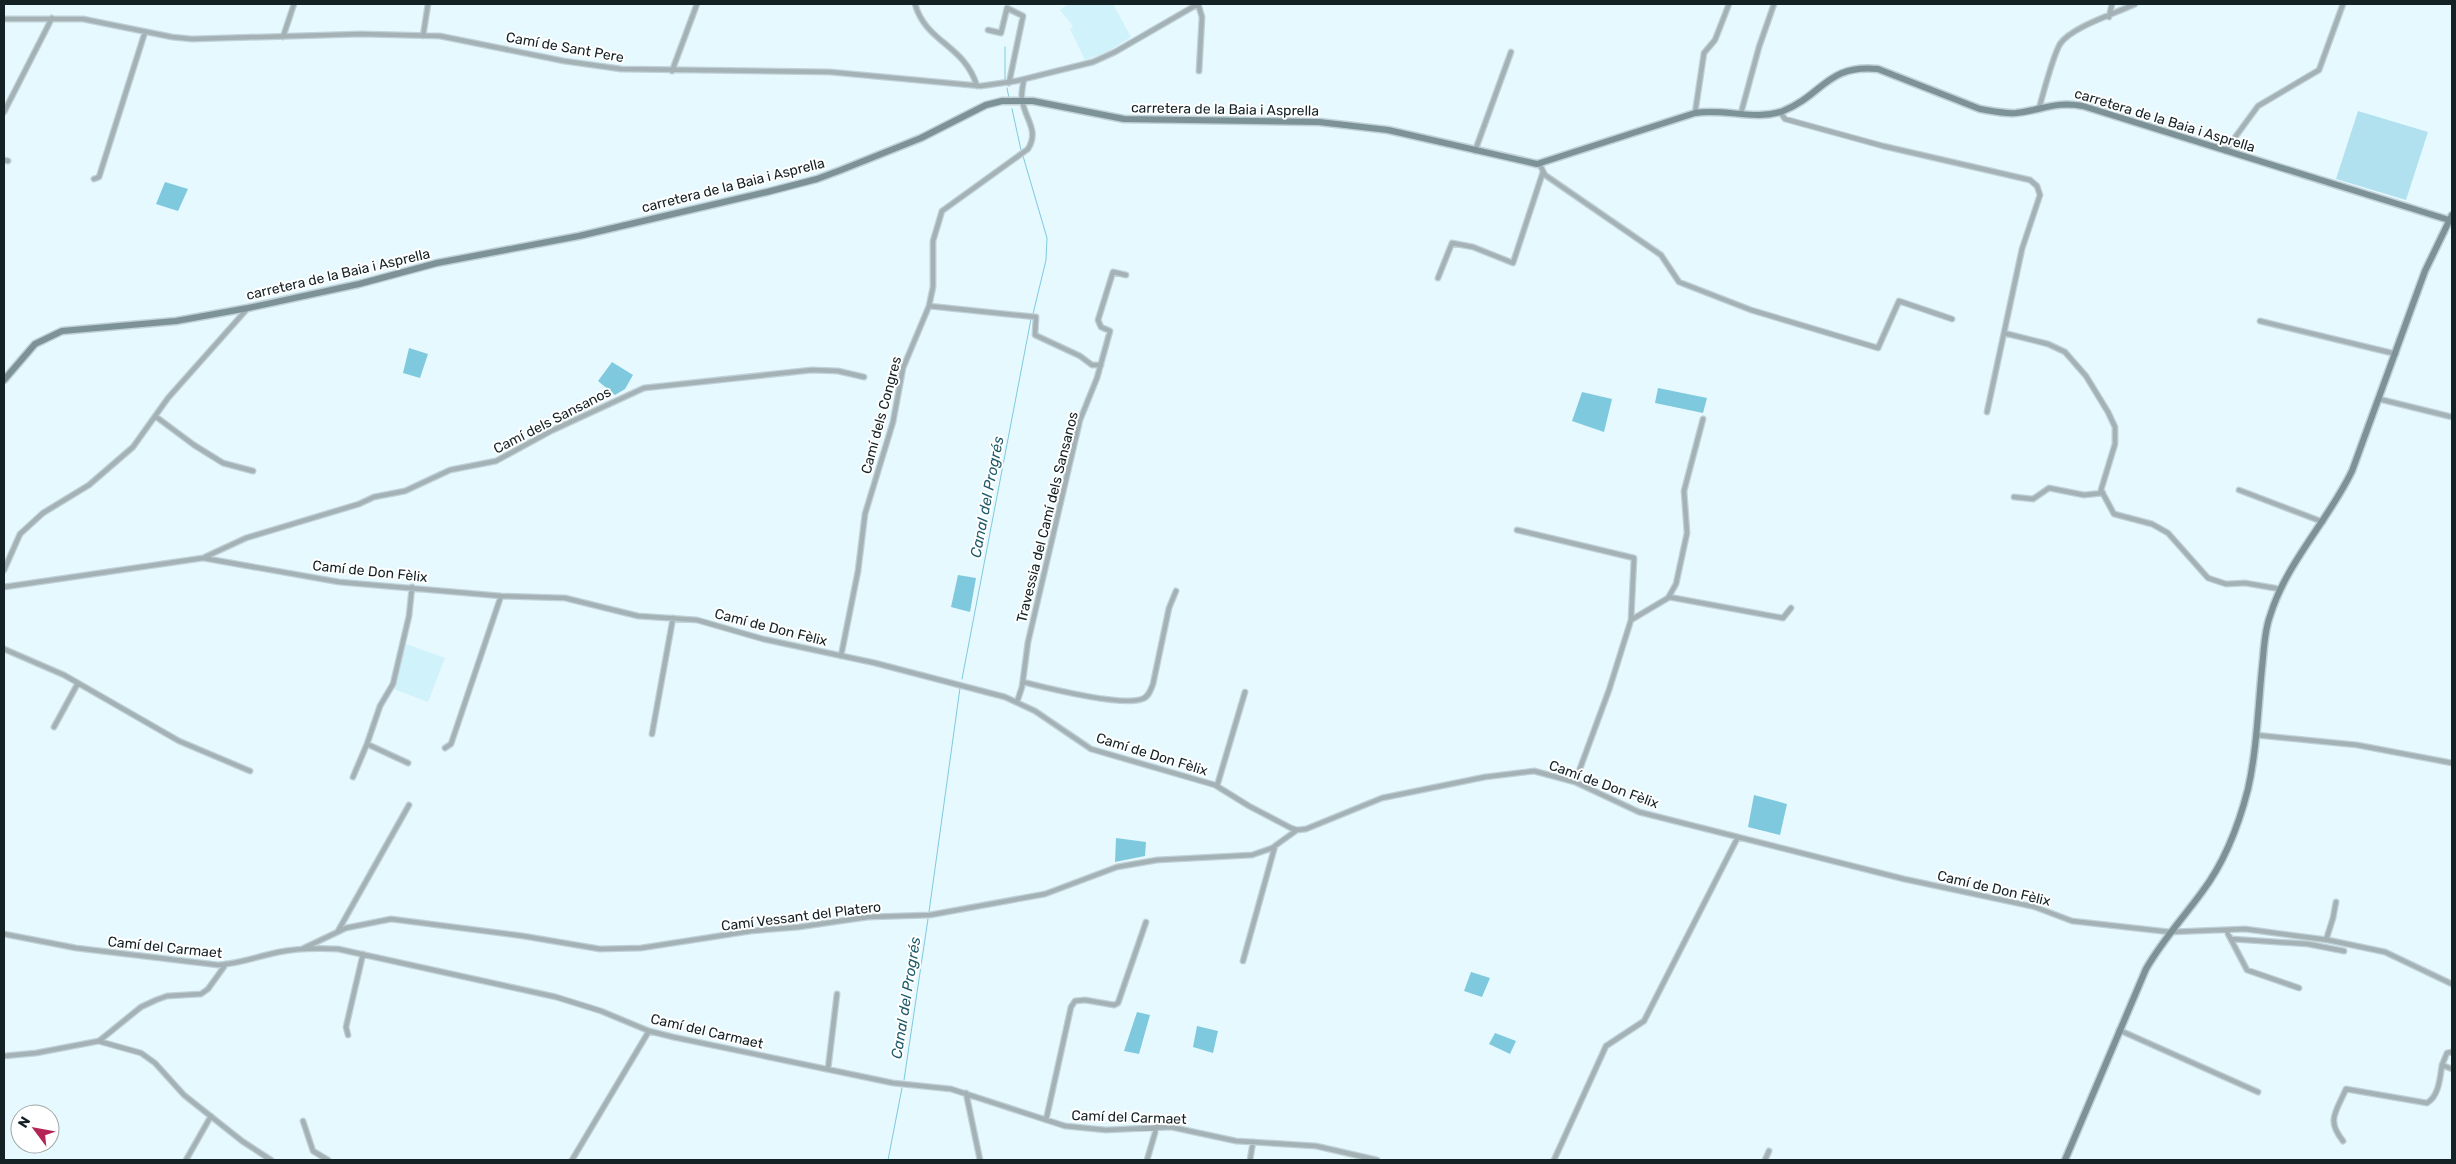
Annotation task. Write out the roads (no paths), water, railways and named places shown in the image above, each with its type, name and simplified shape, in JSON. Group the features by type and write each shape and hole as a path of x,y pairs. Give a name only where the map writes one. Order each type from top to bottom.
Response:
{"main road":[{"name":"carretera de la Baia i Asprella","path":"4,380 35,344 62,331 176,321 248,308 359,284 429,265 579,236 791,186 817,179 921,138 1002,100 1022,99 1124,120 1319,122 1388,130 1526,163 1538,163 1695,114 1716,111 1754,115 1780,112 1799,102 1838,74 1865,68 1878,69 1980,108 2015,113 2066,103 2083,106 2451,219"},
{"path":"2067,1159 2119,1030 2146,969 2170,932 2203,891 2217,868 2230,839 2248,788 2269,618 2280,589 2323,522 2352,471 2425,271 2451,219"}],"street":[{"path":"283,37 294,4"},
{"path":"423,36 428,4"},
{"path":"672,71 697,4"},
{"path":"915,4 923,25 961,56 974,76 977,86"},
{"path":"1198,4 1202,17 1199,71"},
{"name":"Camí de Sant Pere","path":"4,19 52,18 101,22 145,32 192,39 423,36 458,38 595,66 672,71 830,72 977,86 1009,83 1093,62 1115,52 1198,4"},
{"path":"1695,114 1704,53 1715,40 1729,4"},
{"path":"1741,113 1759,47 1774,4"},
{"path":"2108,17 2112,4"},
{"path":"2039,108 2061,43 2090,22 2108,17 2135,4"},
{"path":"2225,151 2258,106 2319,70 2343,4"},
{"path":"988,30 1001,33 1007,8 1023,16 1009,83"},
{"path":"4,112 52,18"},
{"path":"94,179 99,177 145,32"},
{"path":"1475,151 1511,52"},
{"name":"Camí dels Congres","path":"841,656 858,571 865,514 893,422 898,382 929,306 933,288 933,241 942,211 1028,149 1033,141 1032,126 1022,99 1024,79"},
{"path":"1780,112 1785,119 1884,146 2030,180 2037,186 2040,195 2022,249 1987,412"},
{"path":"1538,163 1543,172 1568,192 1661,254 1679,282 1751,310 1878,348 1899,302 1952,319"},
{"path":"1438,278 1452,243 1473,247 1513,263 1543,172"},
{"name":"Travessia del Camí dels Sansanos","path":"1017,702 1023,682 1028,642 1080,420 1110,331 1101,327 1098,320 1113,272 1126,275"},
{"path":"929,306 1036,317 1035,335 1080,356 1092,365 1100,365"},
{"path":"4,570 20,534 43,513 89,485 111,468 133,447 168,398 248,308"},
{"path":"2260,321 2396,354"},
{"path":"2004,333 2048,344 2065,352 2086,376 2108,412 2115,427 2115,444 2101,490 2114,514 2152,524 2168,533 2208,578 2226,584 2245,583 2280,589"},
{"name":"Camí dels Sansanos","path":"203,558 246,538 359,504 374,497 405,491 450,470 496,461 551,431 644,388 812,370 838,370 864,377"},
{"path":"2379,399 2452,417"},
{"path":"155,416 194,446 223,463 253,471"},
{"path":"1631,620 1669,597 1681,570 1687,533 1684,491 1703,419"},
{"path":"2014,497 2033,499 2049,488 2084,495 2102,493"},
{"path":"2238,490 2323,522"},
{"path":"1517,530 1634,558 1631,620 1609,690 1575,782"},
{"name":"Camí de Don Fèlix","path":"4,587 203,558 339,582 501,596 566,598 638,616 697,620 763,639 841,656 990,693 1017,702 1035,711 1091,749 1182,774 1217,786 1249,806 1297,830 1306,830 1382,798 1485,777 1534,771 1575,782 1639,812 1904,879 2035,907 2072,921 2170,932 2245,929 2326,940 2385,952 2452,984"},
{"path":"353,777 380,706 393,684 400,662 410,616 412,587"},
{"path":"1023,682 1092,697 1142,699 1149,694 1153,684 1169,608 1176,591"},
{"path":"445,748 451,744 501,596"},
{"path":"1669,597 1783,618 1791,608"},
{"path":"652,734 674,618"},
{"path":"4,650 44,665 179,741 250,771"},
{"path":"54,728 78,683"},
{"path":"1217,786 1245,692"},
{"path":"2256,735 2357,745 2452,763"},
{"path":"367,744 408,763"},
{"path":"338,931 408,805"},
{"name":"Camí Vessant del Platero","path":"301,950 338,931 391,920 523,936 600,949 641,948 752,931 799,927 868,917 930,915 1045,894 1117,867 1157,860 1252,856 1275,846 1297,830"},
{"path":"1554,1160 1606,1046 1644,1021 1738,837"},
{"path":"1242,961 1275,846"},
{"path":"2326,940 2336,902"},
{"path":"1046,1120 1071,1006 1075,1001 1085,1000 1114,1006 1118,1003 1146,922"},
{"path":"2226,930 2247,970 2299,988"},
{"name":"Camí del Carmaet","path":"4,934 76,948 184,962 226,964 321,948 363,954 525,992 556,996 601,1011 649,1031 893,1083 951,1089 1065,1126 1106,1130 1157,1126 1186,1129 1236,1141 1316,1146 1377,1160"},
{"path":"2231,939 2308,944 2344,951"},
{"path":"348,1035 346,1027 363,954"},
{"path":"4,1056 36,1053 98,1041 112,1032 141,1007 156,1000 172,996 201,994 208,989 226,964"},
{"path":"828,1069 837,994"},
{"path":"2119,1030 2258,1092"},
{"path":"572,1160 649,1031"},
{"path":"98,1041 141,1053 155,1062 184,1095 242,1141 271,1160"},
{"path":"2343,1141 2334,1129 2333,1121 2346,1088 2427,1103 2432,1100 2439,1084 2442,1065 2447,1053 2452,1052"},
{"path":"2442,1065 2452,1069"},
{"path":"966,1094 980,1160"},
{"path":"186,1160 211,1116"},
{"path":"303,1121 313,1151 328,1160"},
{"path":"1147,1160 1157,1126"},
{"path":"1250,1160 1253,1142"},
{"path":"1765,1160 1769,1151"}],"waterway":[{"name":"Canal del Progrés","path":"1005,47 1005,80"},
{"name":"Canal del Progrés","path":"1007,88 1009,98"},
{"name":"Canal del Progrés","path":"1012,109 1021,150"},
{"name":"Canal del Progrés","path":"1023,156 1047,238 1046,260 1033,314"},
{"name":"Canal del Progrés","path":"962,679 1031,319"},
{"name":"Canal del Progrés","path":"929,912 960,688"},
{"name":"Canal del Progrés","path":"904,1080 928,919"},
{"name":"Canal del Progrés","path":"888,1160 902,1088"}]}
